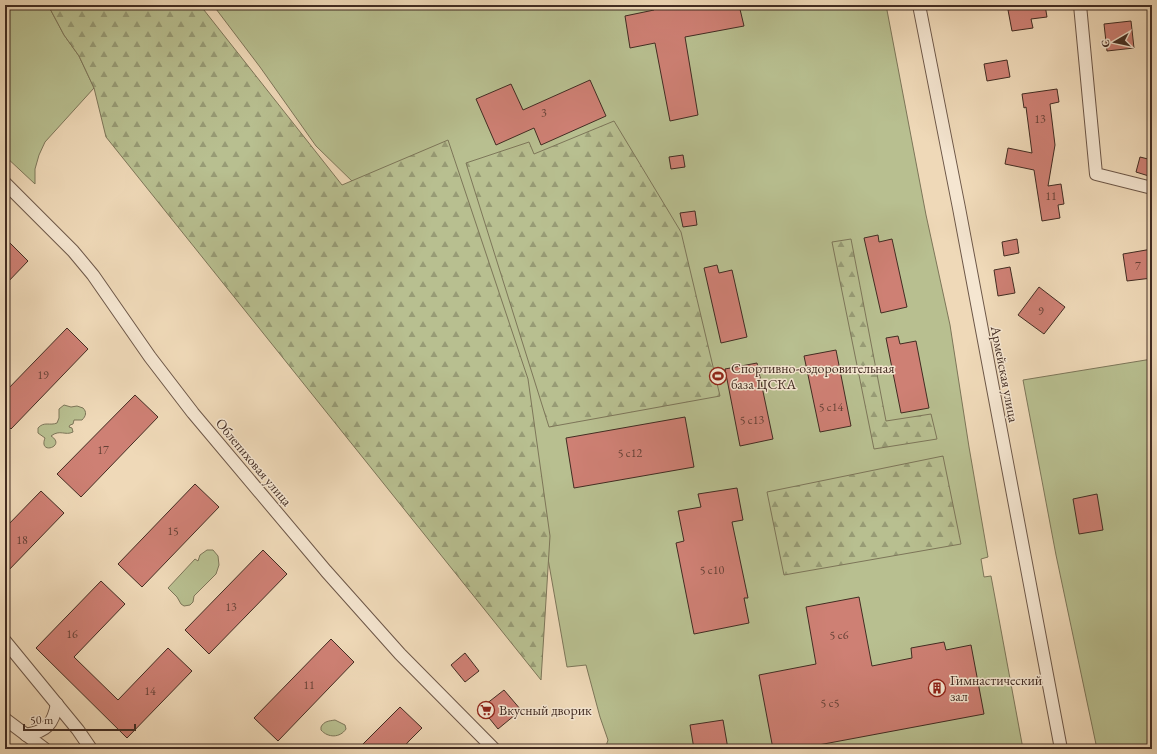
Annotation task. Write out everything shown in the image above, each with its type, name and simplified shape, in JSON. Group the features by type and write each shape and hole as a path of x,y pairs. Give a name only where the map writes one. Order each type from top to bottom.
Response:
{"street":[{"name":"Армейская улица","path":"919,5 962,223 1061,749"},
{"path":"1080,5 1096,174 1152,188"},
{"name":"Облепиховая улица","path":"5,183 73,251 93,275 150,357 194,413 326,571 420,676 494,749"},
{"path":"5,641 78,730 91,749"},
{"path":"26,736 37,733 50,724 54,717 57,704"},
{"path":"5,718 26,736 45,749"}],"green space":[{"path":"5,5 48,5 64,35 79,56 94,88 45,142 35,169 35,184 5,156"},
{"path":"48,5 200,5 342,185 448,140 528,379 550,536 541,680 106,137 94,88 79,56 64,35"},
{"name":"Спортивно-оздоровительная база ЦСКА","path":"213,5 886,5 926,215 950,325 988,557 981,559 984,577 991,576 1023,749 605,749 608,740 600,717 586,665 567,667 529,450 356,185 316,146 260,67"},
{"path":"614,121 681,232 720,396 549,427 466,163 529,142 534,154"},
{"path":"851,239 886,421 931,414 937,439 874,449 832,242"},
{"path":"1152,359 1152,749 1097,749 1056,555 1023,380"},
{"path":"64,405 83,408 85,411 85,416 82,420 74,420 73,424 70,425 69,427 72,428 73,432 54,434 51,436 56,443 54,446 51,448 45,447 45,438 38,433 38,428 45,424 57,423 59,418 59,409"},
{"path":"943,456 961,544 784,575 767,492"},
{"path":"207,550 213,550 218,556 219,565 216,574 194,596 193,602 190,605 184,606 168,588 195,559 198,561 200,555"},
{"path":"335,720 345,725 346,729 341,734 330,736 321,730 321,727 324,724"}],"building":[{"path":"652,5 683,5 683,8 696,5 739,5 744,26 685,37 698,115 670,121 655,43 630,48 625,16 654,10"},
{"path":"1036,5 1045,5 1047,17 1031,19 1033,28 1012,31 1008,10"},
{"path":"1131,21 1134,48 1107,51 1104,24"},
{"path":"1007,60 1010,77 987,81 984,64"},
{"path":"590,80 606,116 541,145 534,128 496,145 476,99 511,84 523,110"},
{"path":"1057,89 1059,102 1050,104 1055,145 1048,186 1061,184 1064,204 1058,205 1060,218 1042,221 1034,170 1005,164 1008,148 1032,153 1026,107 1024,108 1022,94"},
{"path":"683,155 685,167 671,169 669,157"},
{"path":"1140,157 1152,160 1152,177 1136,172"},
{"path":"695,211 697,225 683,227 680,213"},
{"path":"878,235 879,242 892,239 907,307 881,313 864,238"},
{"path":"5,238 28,261 5,285"},
{"path":"1017,239 1019,253 1004,256 1002,242"},
{"path":"1152,249 1152,278 1127,281 1123,254"},
{"path":"717,265 719,273 732,270 747,337 721,343 704,268"},
{"path":"1010,267 1015,293 998,296 994,270"},
{"path":"1039,287 1065,307 1044,334 1018,315"},
{"path":"67,328 88,349 11,429 5,423 5,392"},
{"path":"898,336 900,344 916,341 929,408 901,413 886,338"},
{"path":"836,350 851,426 820,432 804,356"},
{"path":"757,363 773,439 740,446 725,369"},
{"path":"135,395 158,417 81,497 57,474"},
{"path":"685,417 694,467 574,488 566,438"},
{"path":"195,484 219,507 142,587 118,564"},
{"path":"737,488 743,520 732,522 748,598 744,598 749,623 694,634 676,543 684,541 678,511 701,507 698,494"},
{"path":"41,491 64,513 5,574 5,528"},
{"path":"1097,494 1103,530 1079,534 1073,499"},
{"path":"263,550 287,574 209,654 185,630"},
{"path":"101,581 125,604 74,657 118,700 168,648 192,671 127,738 36,648"},
{"path":"859,597 872,666 912,658 911,648 944,642 946,650 971,645 984,714 797,749 773,749 759,675 816,664 806,607"},
{"path":"331,639 354,662 278,741 254,718"},
{"path":"465,653 479,671 465,682 451,665"},
{"path":"504,690 521,710 498,729 481,708"},
{"path":"400,707 422,728 402,749 358,749"},
{"path":"723,720 728,749 694,749 690,725"}],"place":[{"name":"Спортивно-оздоровительная база ЦСКА","path":"718,376"},
{"name":"Гимнастический зал","path":"937,688"},
{"name":"Вкусный дворик","path":"486,710"}]}
